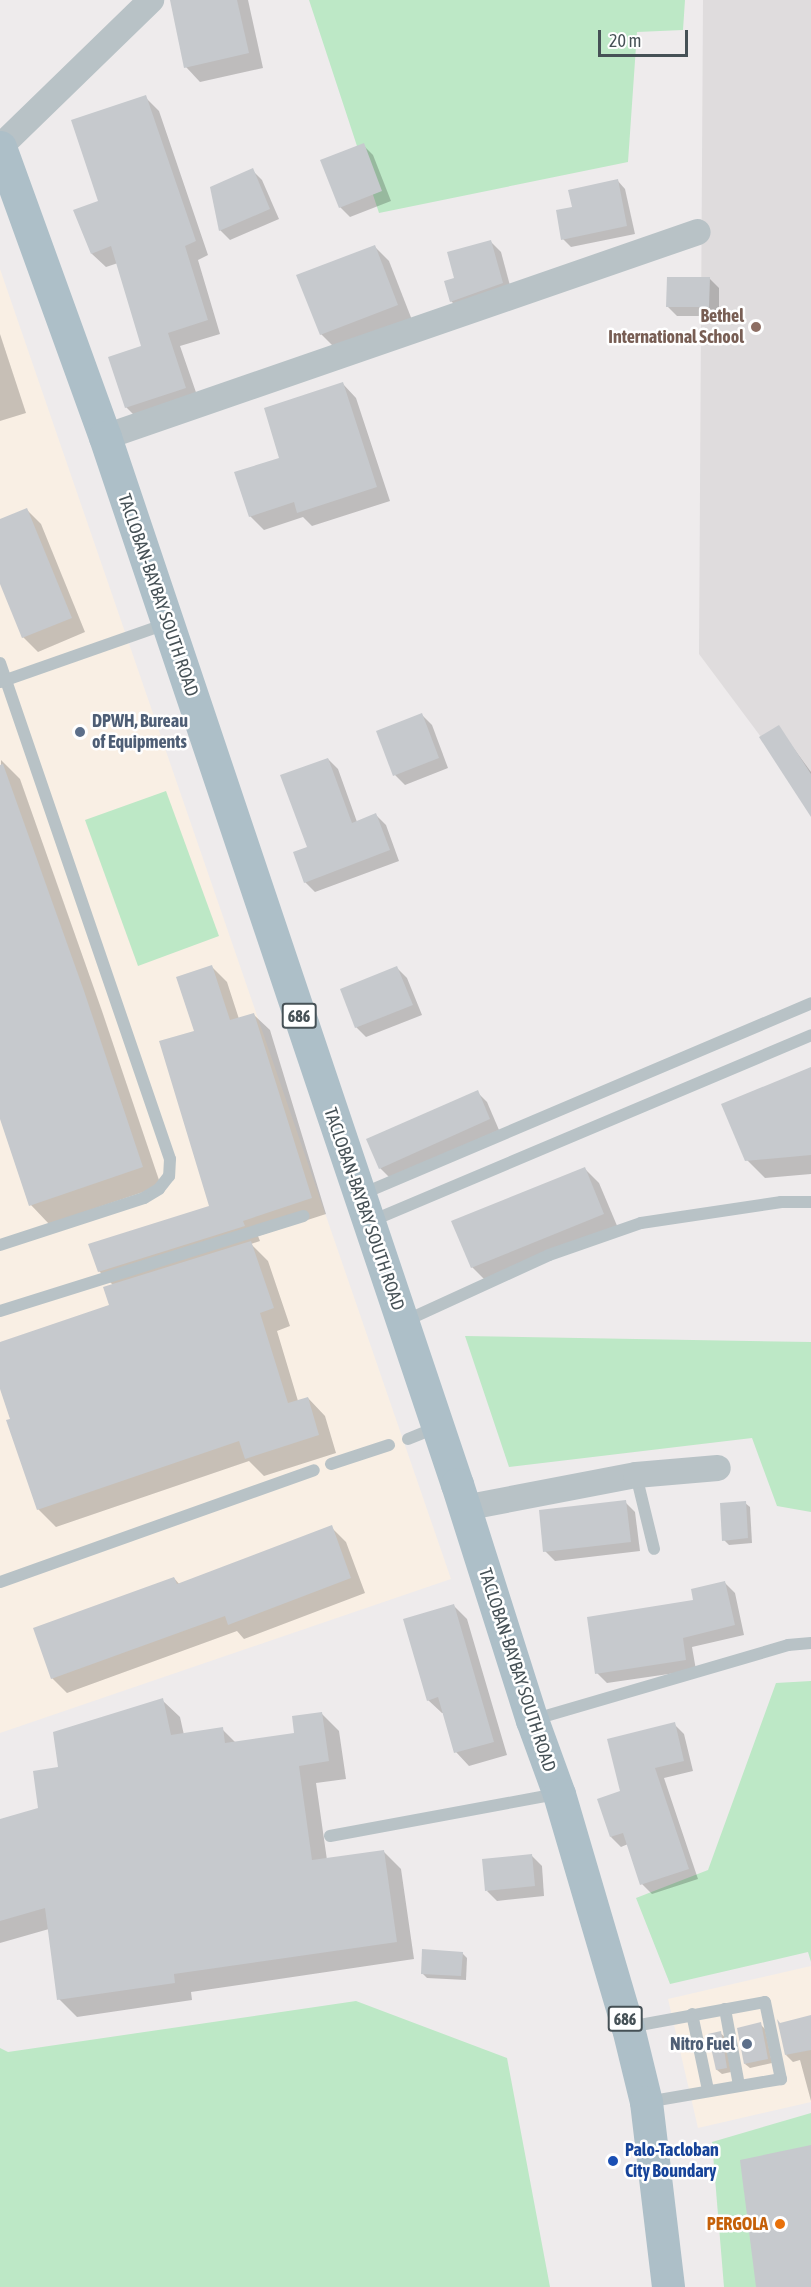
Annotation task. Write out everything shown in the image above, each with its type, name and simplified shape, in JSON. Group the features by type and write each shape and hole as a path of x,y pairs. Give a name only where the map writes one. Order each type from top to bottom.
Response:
{"main road":[{"name":"TACLOBAN-BAYBAY SOUTH ROAD","path":"0,147 105,437 438,1426 558,1794 628,2028 646,2102 668,2287"}],"street":[{"path":"0,147 151,0"},
{"path":"105,437 698,232"},
{"path":"464,1508 636,1475 718,1468"}],"lane":[{"path":"3,681 167,624"},
{"path":"0,663 3,681 170,1159 169,1176 159,1189 144,1198 0,1245"},
{"path":"364,1209 811,1003"},
{"path":"364,1209 811,1035"},
{"path":"403,1322 549,1255 640,1223 781,1202 811,1202"},
{"path":"0,1311 304,1216"},
{"path":"408,1439 438,1426"},
{"path":"331,1464 389,1445"},
{"path":"0,1582 314,1470"},
{"path":"636,1475 654,1549"},
{"path":"532,1720 788,1645 811,1643"},
{"path":"330,1836 558,1794"},
{"path":"628,2028 692,2014 765,2002 781,2079 646,2102"},
{"path":"725,2008 740,2085"},
{"path":"692,2014 708,2090"}],"shaded area":[{"name":"Bethel International School","path":"703,0 811,0 811,804 699,654"},
{"name":"DPWH, Bureau of Equipments","path":"0,269 451,1579 0,1733"},
{"path":"811,1966 811,2102 698,2128 668,1999"}],"green space":[{"path":"309,0 685,0 683,30 637,32 628,162 379,213"},
{"path":"166,791 219,936 138,966 85,820"},
{"path":"465,1336 811,1342 811,1512 777,1506 752,1438 509,1467"},
{"path":"811,1681 811,1962 808,1952 670,1984 636,1898 708,1870 776,1683"},
{"path":"356,2001 507,2058 550,2287 0,2287 0,2048 8,2052"},
{"path":"811,2113 811,2287 724,2287 712,2142"}],"building":[{"path":"170,0 237,0 249,53 184,68"},
{"path":"146,95 196,241 185,246 208,320 168,333 186,388 125,408 108,357 141,346 111,246 91,254 73,210 98,201 71,120"},
{"path":"364,143 382,191 339,208 320,160"},
{"path":"253,168 270,209 219,231 210,187"},
{"path":"618,179 627,226 561,240 556,210 572,207 568,190"},
{"path":"491,240 503,283 450,302 444,281 454,278 447,252"},
{"path":"375,245 398,305 320,335 296,275"},
{"path":"667,277 710,277 709,307 666,307"},
{"path":"343,382 377,487 297,513 294,502 249,517 234,472 279,458 264,408"},
{"path":"27,508 72,618 22,638 0,584 0,519"},
{"path":"422,713 439,758 393,776 376,731"},
{"path":"779,725 811,774 811,817 759,737"},
{"path":"328,758 352,823 376,813 390,850 304,883 293,852 307,847 280,775"},
{"path":"3,764 84,991 143,1167 29,1206 0,1119 0,765"},
{"path":"212,965 230,1020 254,1013 312,1198 243,1221 245,1226 98,1272 88,1244 209,1206 159,1041 194,1031 176,977"},
{"path":"397,966 413,1005 355,1028 340,989"},
{"path":"811,1067 811,1155 745,1161 721,1104"},
{"path":"478,1090 490,1119 379,1169 366,1139"},
{"path":"585,1167 604,1214 471,1268 451,1221"},
{"path":"251,1241 274,1308 260,1313 288,1403 308,1397 319,1435 245,1459 239,1441 37,1510 6,1420 10,1419 0,1389 0,1342 109,1305 103,1287"},
{"path":"626,1500 631,1542 543,1552 539,1510"},
{"path":"746,1501 748,1538 722,1541 720,1503"},
{"path":"332,1525 351,1578 228,1625 225,1616 51,1679 33,1628 174,1577 177,1584"},
{"path":"725,1581 735,1625 683,1638 686,1660 595,1674 587,1617 693,1600 691,1589"},
{"path":"454,1604 494,1742 454,1753 438,1697 427,1701 403,1619"},
{"path":"163,1698 171,1735 223,1727 225,1743 294,1733 292,1716 322,1712 329,1761 299,1766 312,1860 384,1850 397,1942 174,1974 175,1983 57,2000 45,1908 0,1921 0,1819 38,1808 33,1771 58,1767 53,1732"},
{"path":"675,1722 684,1761 655,1768 689,1869 640,1885 623,1833 610,1837 597,1799 620,1791 607,1739"},
{"path":"532,1854 535,1886 485,1891 482,1859"},
{"path":"422,1949 463,1952 461,1976 421,1974"},
{"path":"811,2015 811,2050 785,2055 777,2019 780,2023"},
{"path":"761,2022 768,2059 744,2064 737,2028"},
{"path":"721,2031 727,2068 716,2070 708,2034"},
{"name":"PERGOLA","path":"811,2145 811,2287 756,2287 740,2160"}],"place":[{"name":"Bethel International School","path":"756,327"},
{"name":"DPWH, Bureau of Equipments","path":"80,732"},
{"name":"Nitro Fuel","path":"747,2044"},
{"name":"Palo-Tacloban City Boundary","path":"613,2161"},
{"name":"PERGOLA","path":"780,2224"}]}
